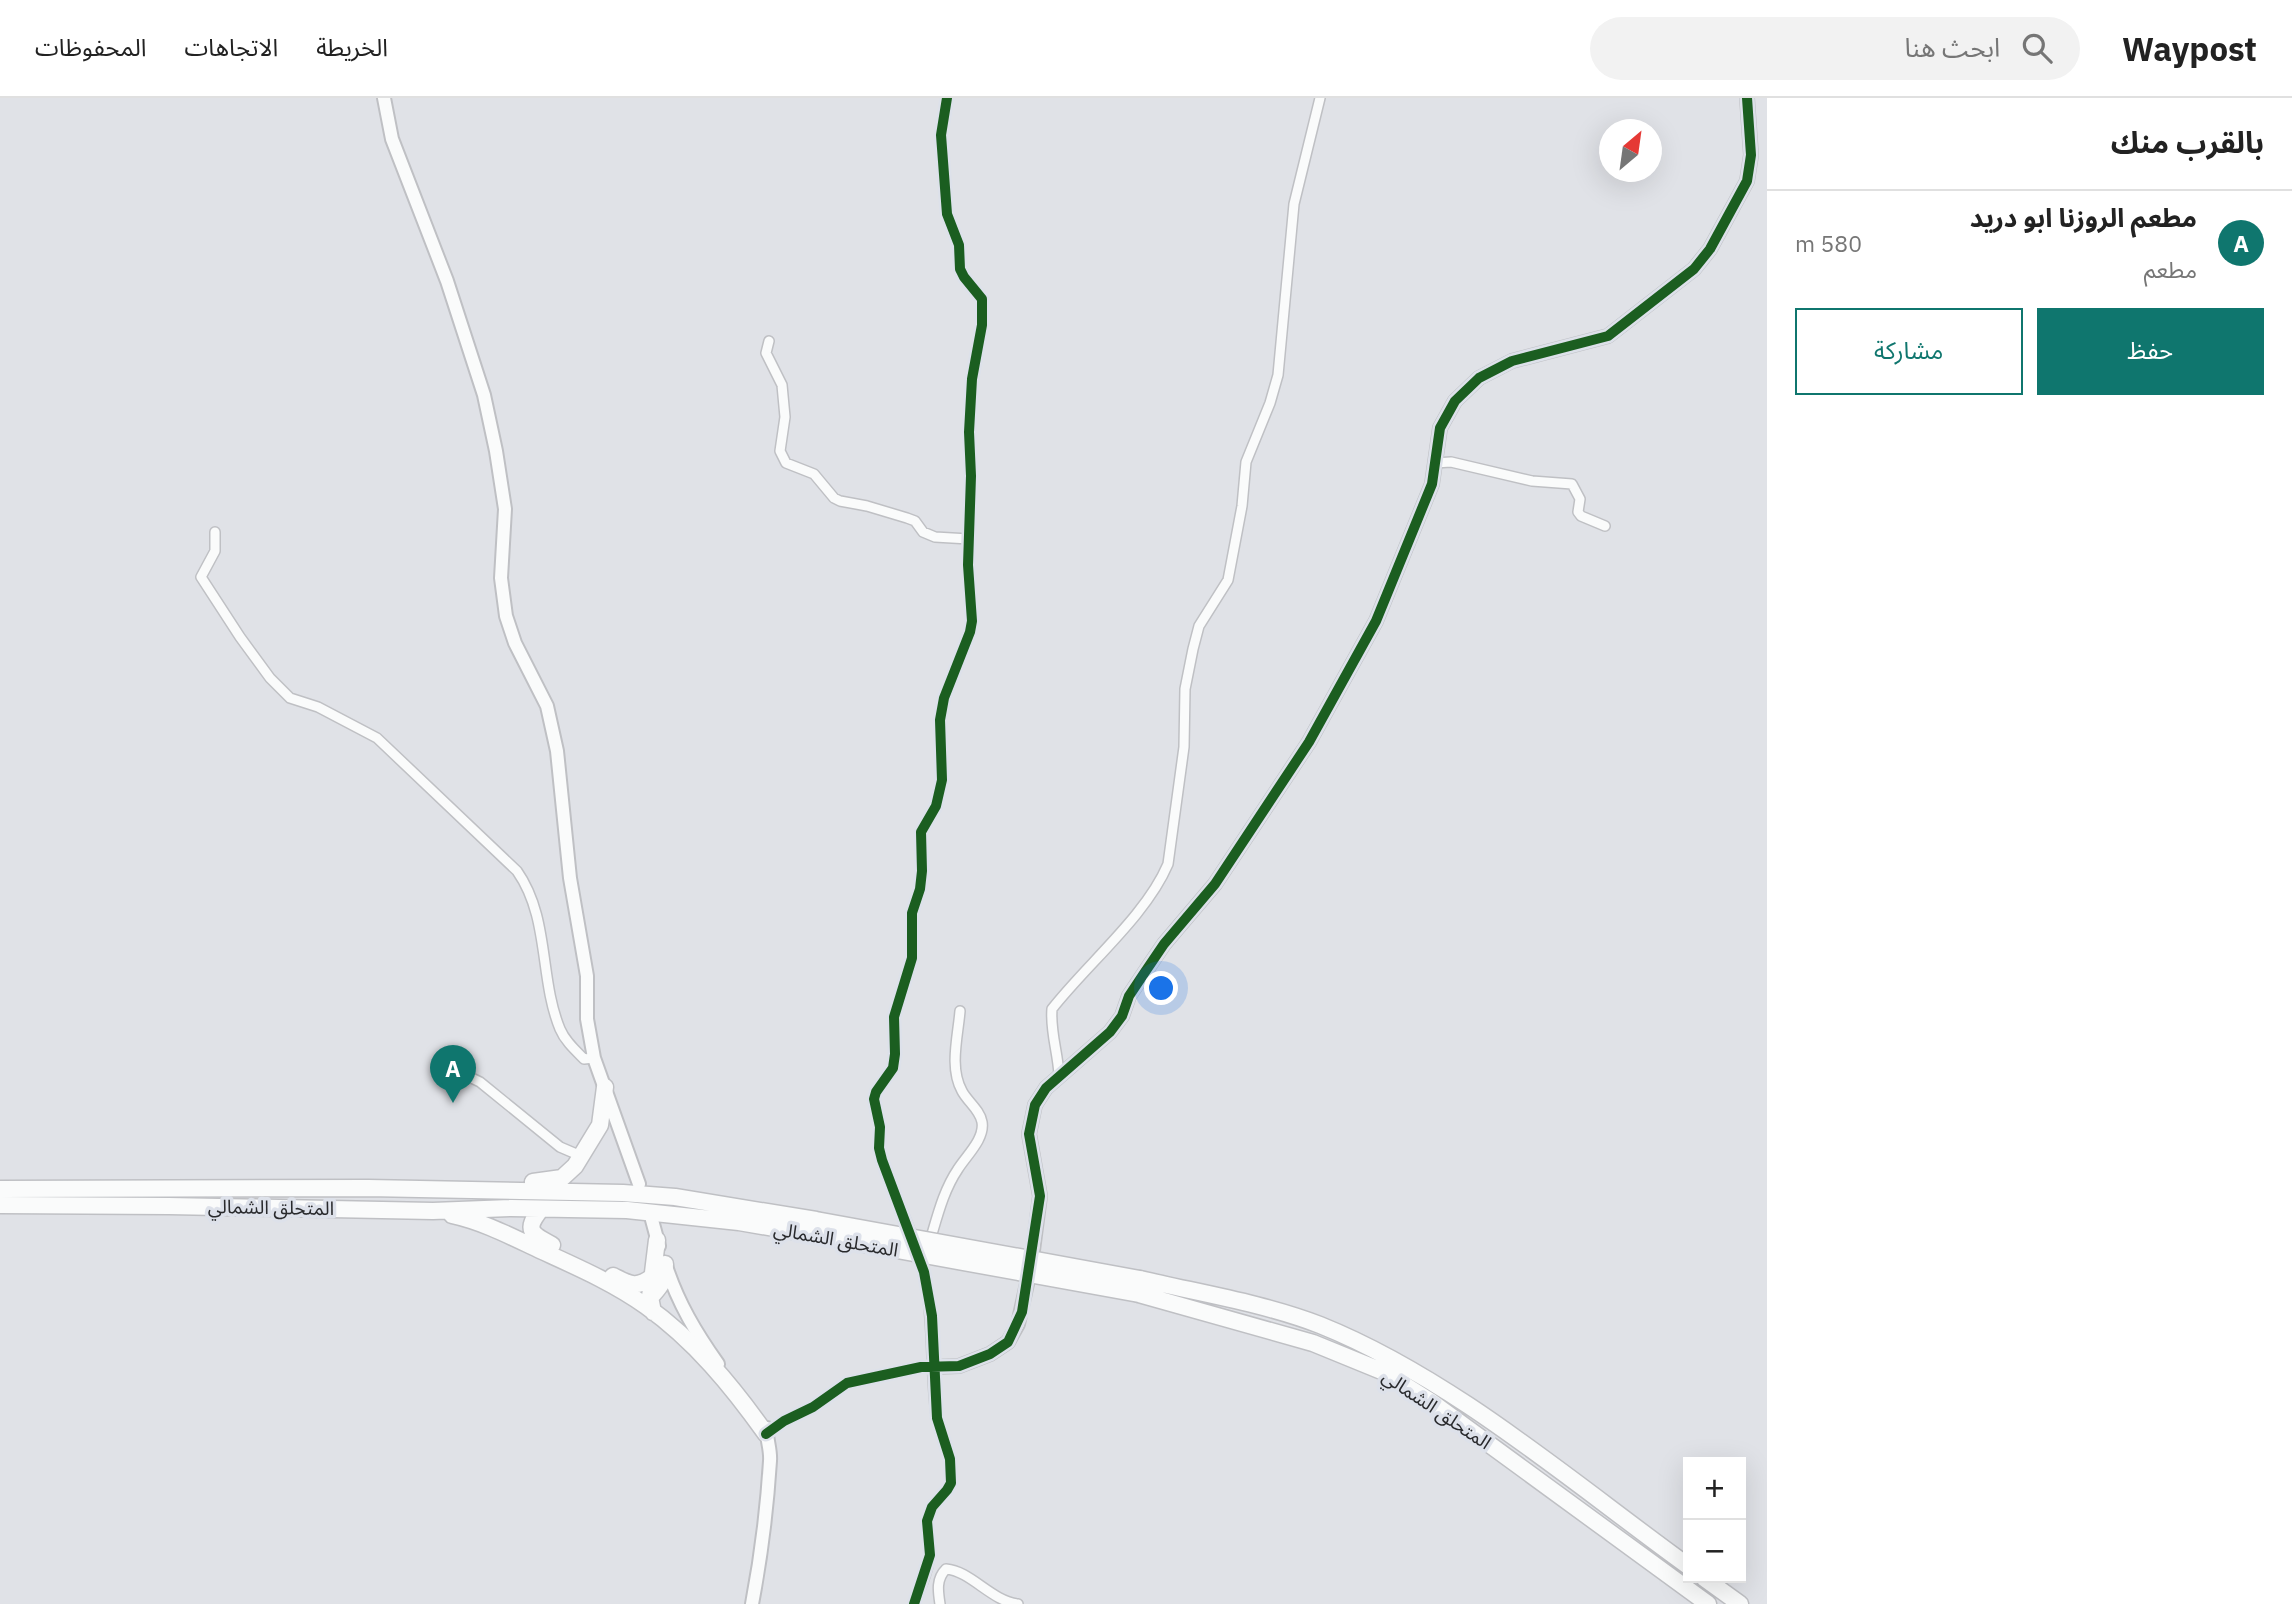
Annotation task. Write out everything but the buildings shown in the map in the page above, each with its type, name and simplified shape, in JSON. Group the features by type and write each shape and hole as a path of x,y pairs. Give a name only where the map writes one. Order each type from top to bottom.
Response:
{"highway":[{"path":"466,1189 562,1178 578,1161 609,1117 605,1087"},
{"path":"578,1161 585,1181 619,1193"},
{"name":"المتحلق الشمالي","path":"0,1189 466,1189 675,1197 815,1228 1139,1287 1249,1304 1320,1325 1402,1365 1487,1417 1683,1562"},
{"name":"المتحلق الشمالي","path":"0,1205 433,1211 627,1210 815,1228"},
{"path":"541,1209 532,1221 531,1231 536,1237 626,1283 699,1352 766,1434"},
{"path":"433,1211 467,1218 575,1266 649,1304 674,1313 697,1335"},
{"path":"649,1304 657,1240"},
{"path":"649,1304 664,1281 665,1264"},
{"path":"626,1283 642,1284 652,1277"},
{"name":"المتحلق الشمالي","path":"1139,1287 1313,1343 1384,1372 1452,1418 1708,1604"},
{"path":"1711,1583 1740,1604"}],"street":[{"path":"384,98 392,139 447,281 484,395 505,509 500,578 506,616 515,643 547,706 557,751 570,878 587,976 587,1019 594,1058 605,1087"},
{"path":"914,1604 930,1555 927,1521 932,1507 951,1483 950,1459 937,1418 932,1316 922,1265 879,1148 880,1127 874,1099 893,1068 894,1017 912,958 912,913 920,889 920,832 936,806 941,787 940,720 944,698 972,621 968,565 971,476 969,446 972,379 982,325 982,299 960,269 959,245 947,214 941,135 947,98"},
{"path":"1059,1075 1059,1055 1051,1023 1052,1009 1126,926 1160,880 1168,864 1184,747 1185,690 1193,649 1199,626 1228,580 1242,506 1246,462 1270,403 1278,375 1294,204 1320,98"},
{"path":"766,1434 847,1383 921,1367 959,1366 990,1354 1008,1342 1018,1324 1031,1266 1040,1196 1030,1145 1031,1120 1035,1105 1059,1075 1089,1053 1110,1032 1122,1016 1129,996 1164,944 1215,884 1309,743 1376,621 1432,484 1440,428 1455,401 1479,378 1526,356 1608,336 1694,269 1710,249 1747,181 1751,155 1747,98"},
{"path":"769,341 766,354 782,385 785,416 780,451 786,463 820,478 834,498 840,501 867,506 915,521 923,532 936,537 969,539"},
{"path":"1435,463 1451,462 1532,481 1572,484 1580,499 1578,512 1605,526"},
{"path":"215,532 215,551 201,577 220,610 270,678 290,698 318,707 377,737 517,872 527,885 535,905 550,994 561,1030 570,1045 584,1059 594,1058"},
{"path":"922,1265 946,1190 973,1148 983,1123 961,1090 955,1072 960,1011"},
{"path":"451,1068 480,1082 578,1161"},
{"path":"609,1117 639,1184"},
{"path":"652,1220 676,1296 697,1335 767,1424 770,1462 766,1512 760,1564 751,1604"},
{"path":"940,1604 940,1575 946,1569 954,1570 1001,1600 1018,1604"}],"cycle path":[{"path":"914,1604 930,1555 927,1521 932,1507 951,1483 950,1459 937,1418 932,1316 924,1272 882,1160 879,1148 880,1127 874,1099 893,1068 894,1017 912,958 912,913 920,889 922,871 921,832 936,806 942,780 940,720 944,698 972,621 968,565 971,476 969,432 972,379 982,325 982,299 960,269 959,245 947,214 941,135 947,98"},
{"path":"766,1434 784,1421 813,1407 847,1383 921,1367 959,1366 990,1354 1008,1342 1022,1312 1040,1196 1029,1134 1035,1105 1046,1088 1110,1032 1122,1016 1129,996 1164,944 1215,884 1309,742 1376,621 1432,484 1440,428 1455,401 1479,378 1512,361 1608,336 1694,269 1710,249 1747,181 1751,155 1747,98"}],"place":[{"name":"مطعم الروزنا ابو دريد","path":"453,1103"}]}
